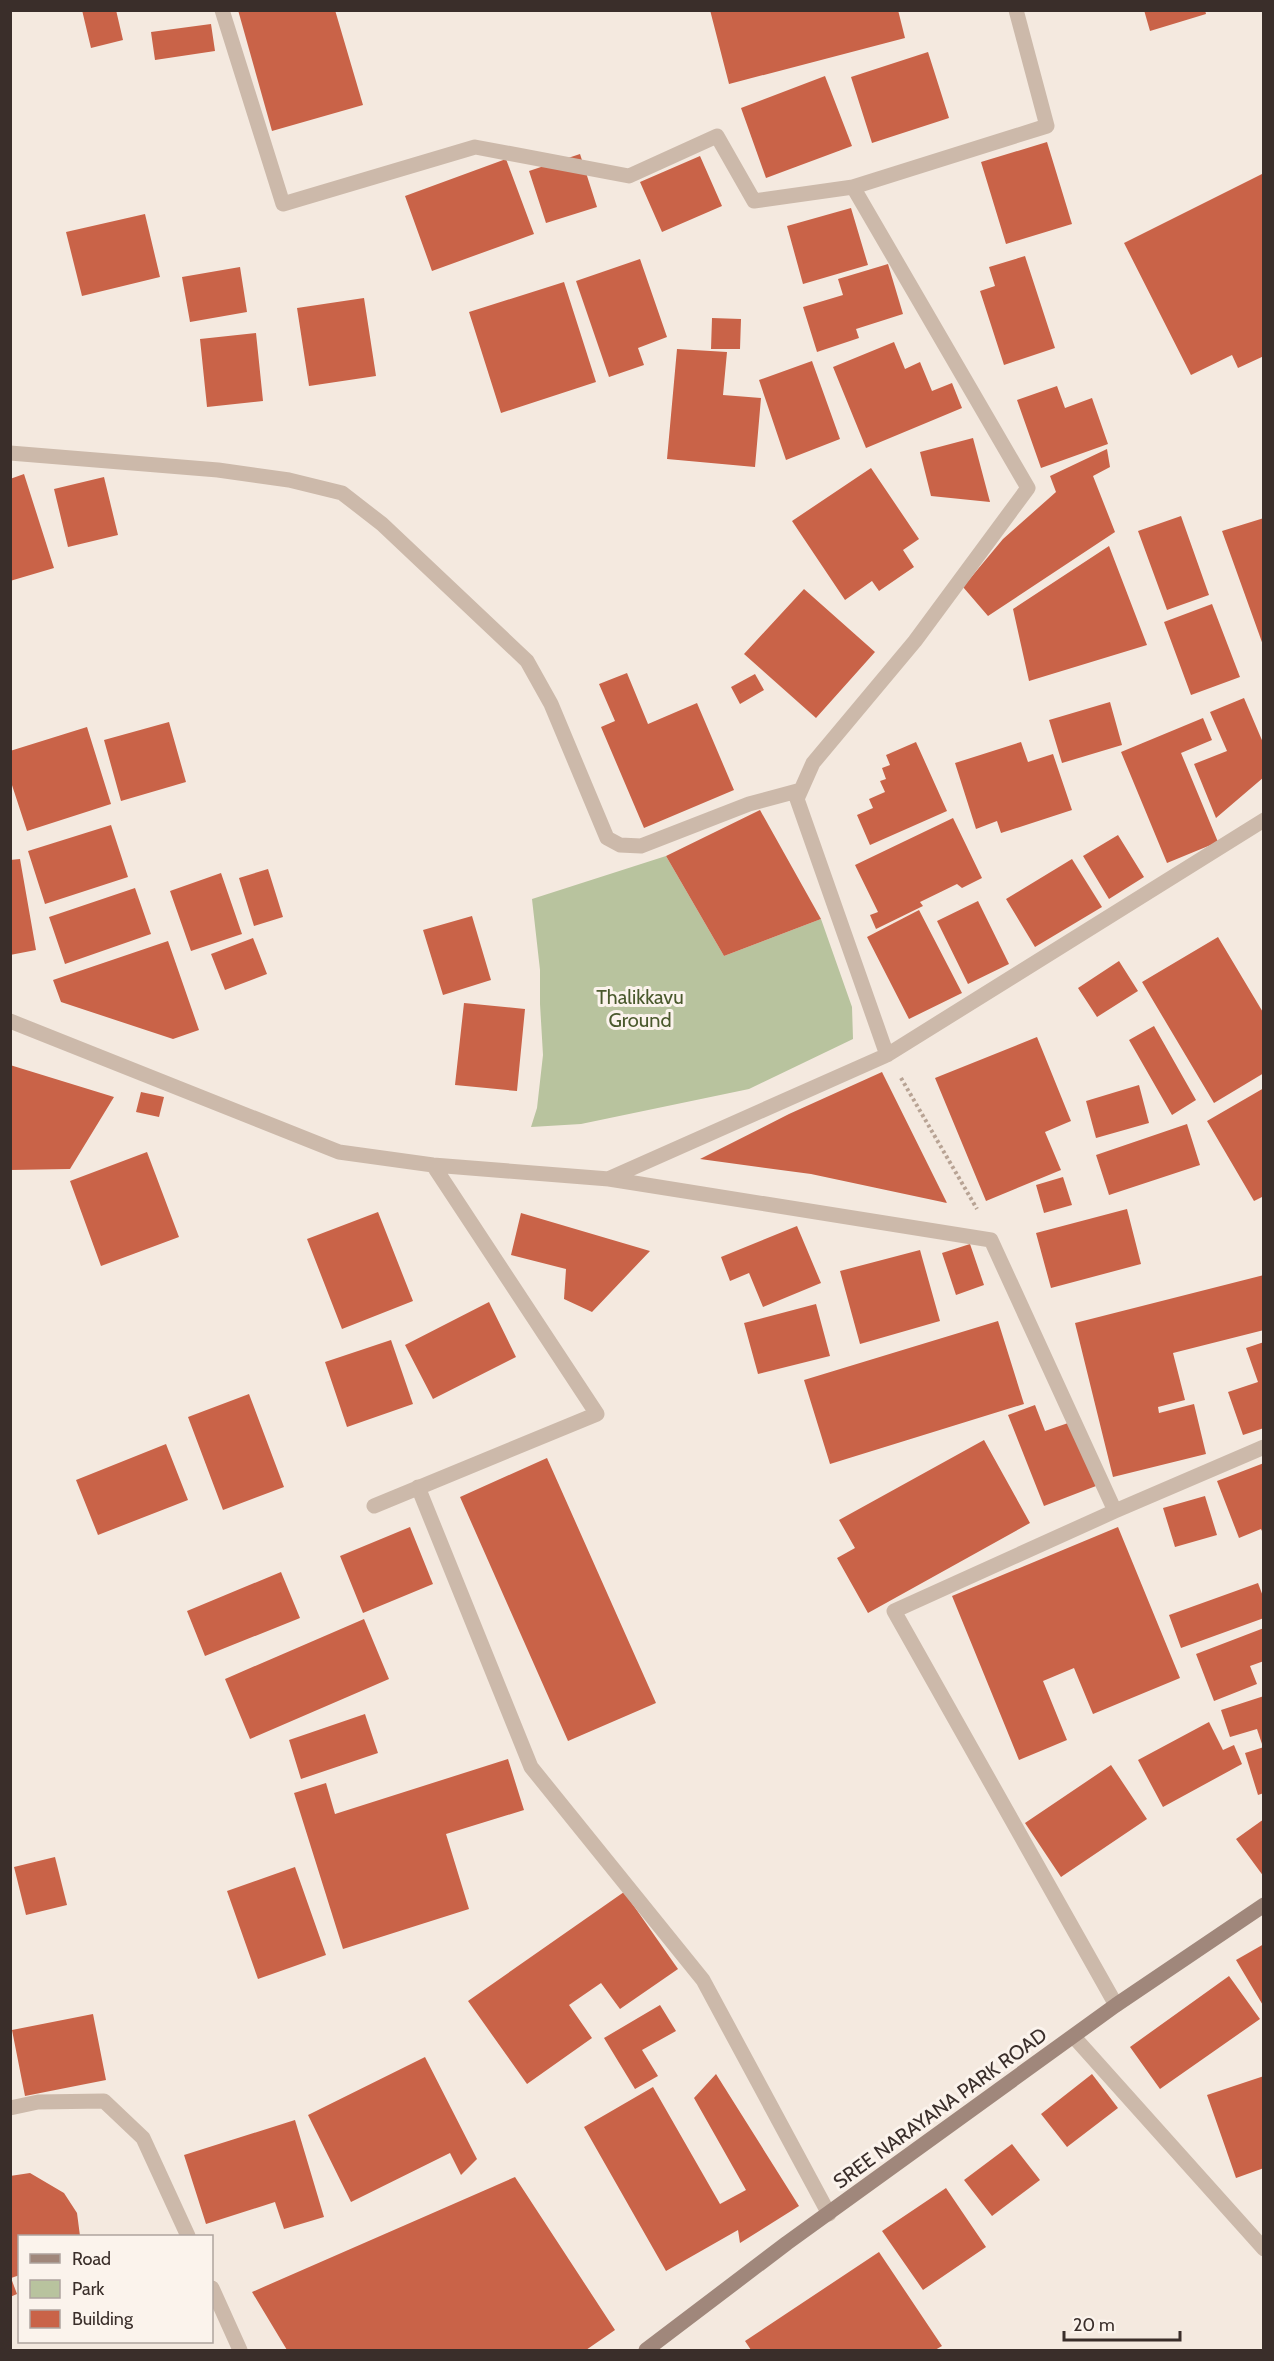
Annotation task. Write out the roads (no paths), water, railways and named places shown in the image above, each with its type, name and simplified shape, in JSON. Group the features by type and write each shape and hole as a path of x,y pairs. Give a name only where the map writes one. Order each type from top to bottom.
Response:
{"main road":[{"name":"SREE NARAYANA PARK ROAD","path":"645,2350 1116,2005 1263,1905"}],"street":[{"path":"222,10 283,204 475,147 629,176 717,136 754,201 853,187 1047,126 1016,10"},
{"path":"853,187 1028,488 915,641 813,763 797,799 887,1056"},
{"path":"10,453 218,470 289,480 342,493 382,524 526,661 552,704 608,838 620,845 641,846 749,804 801,789"},
{"path":"609,1179 887,1056 1263,820"},
{"path":"10,1021 339,1152 432,1165 609,1179 991,1240 1115,1511"},
{"path":"374,1506 597,1414 432,1165"},
{"path":"1116,2005 894,1611 1263,1447"},
{"path":"418,1487 531,1767 703,1980 829,2214"},
{"path":"1074,2037 1263,2249"},
{"path":"10,2108 38,2102 104,2101 143,2138 188,2235"},
{"path":"213,2290 240,2350"}],"park label":[{"name":"Thalikkavu Ground","path":"640,1008"}]}
